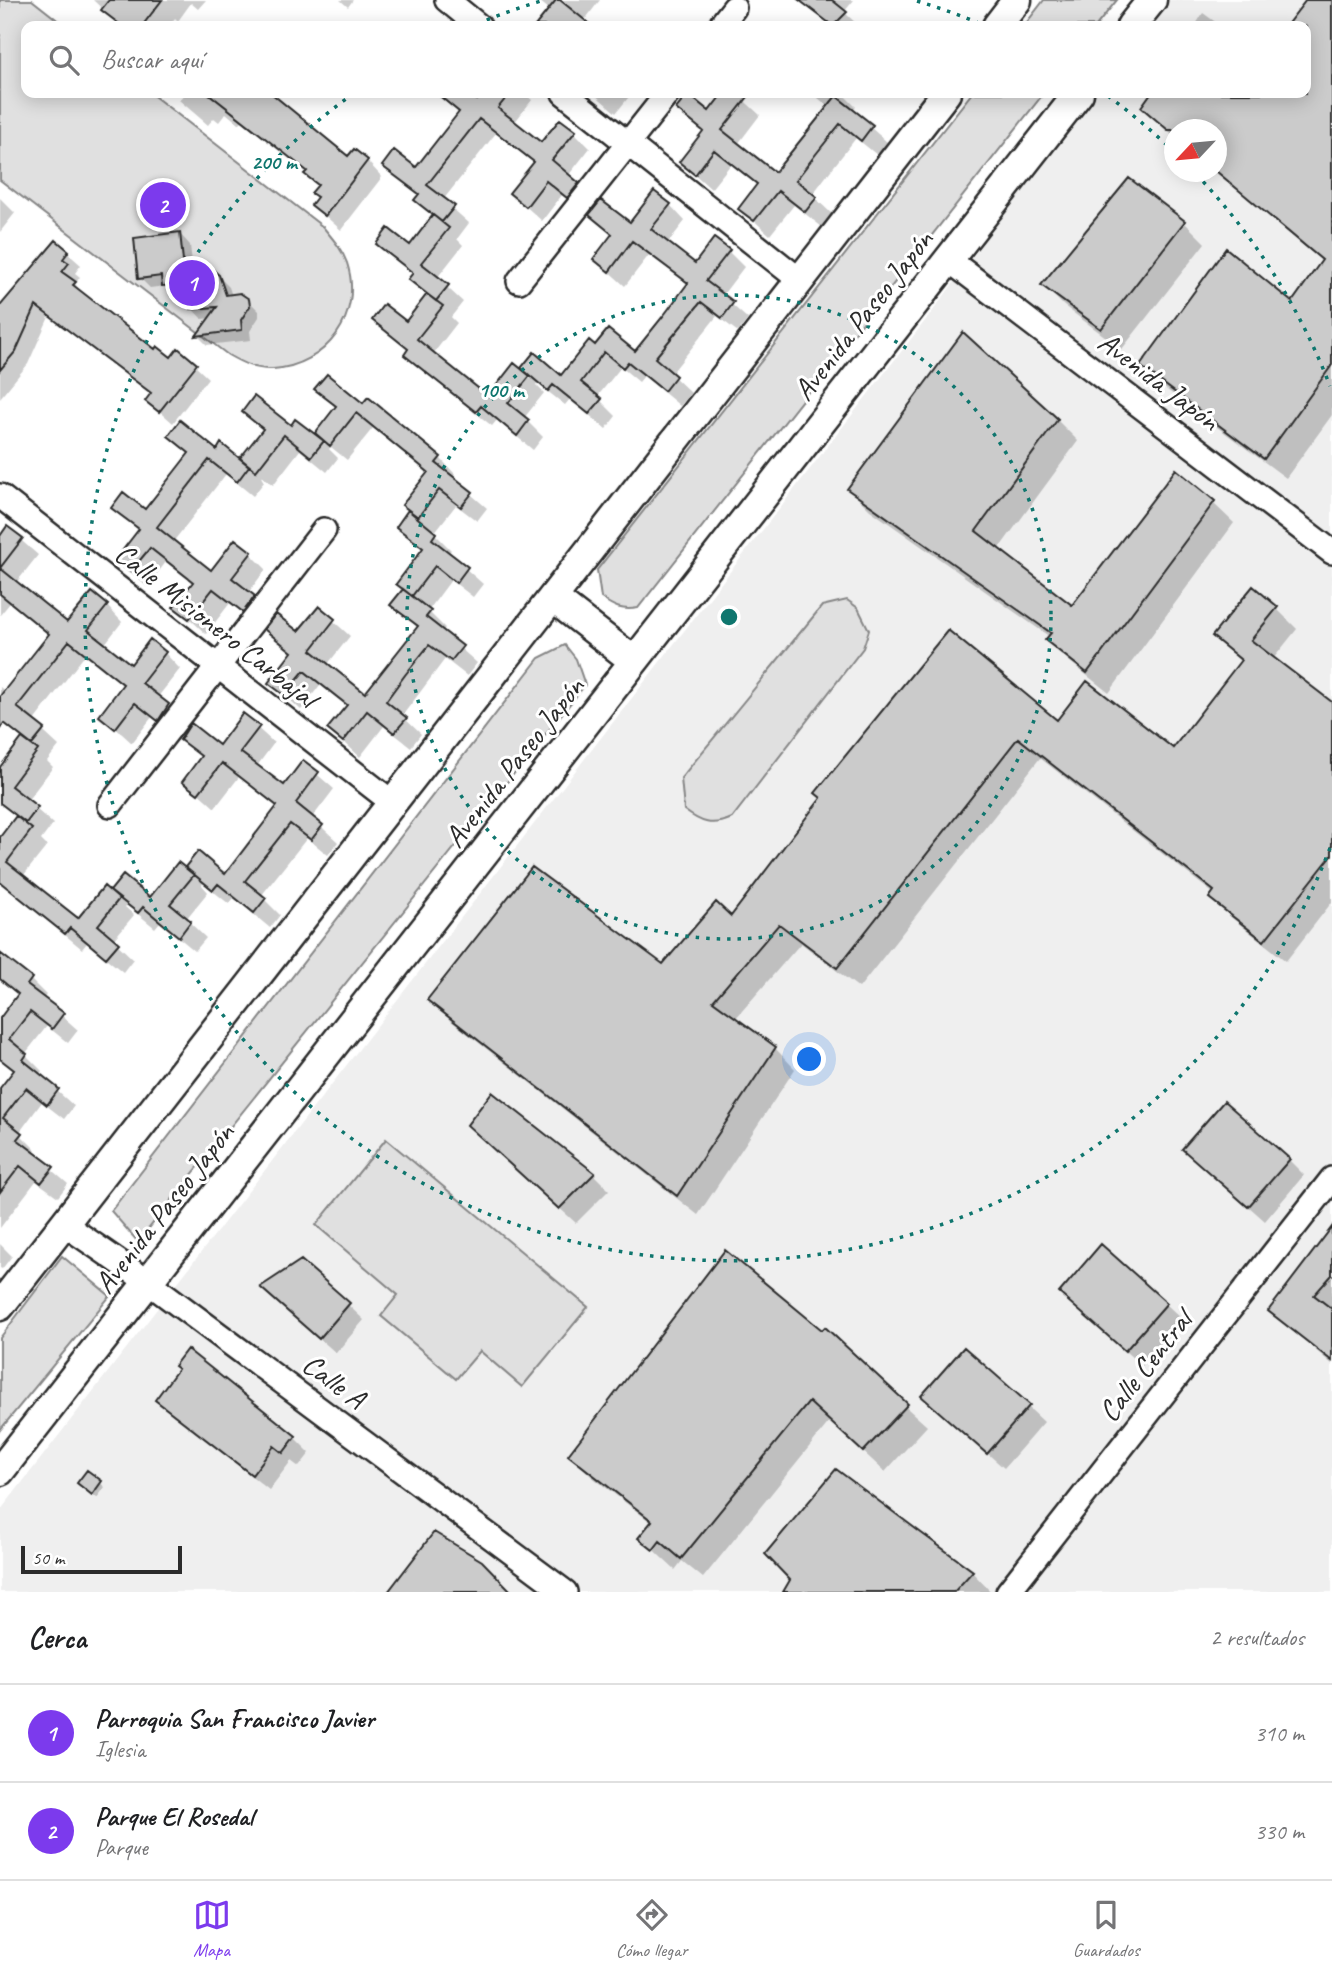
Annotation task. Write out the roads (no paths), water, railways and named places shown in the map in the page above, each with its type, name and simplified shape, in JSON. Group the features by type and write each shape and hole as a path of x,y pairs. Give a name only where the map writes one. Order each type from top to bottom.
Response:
{"main road":[{"path":"1001,21 1017,0"},
{"path":"1135,21 1152,0"},
{"path":"0,1306 942,98"},
{"name":"Avenida Paseo Japón","path":"0,1471 1075,98"},
{"path":"553,598 634,662"}],"street":[{"path":"447,0 473,21"},
{"path":"724,21 734,8"},
{"path":"570,98 801,281"},
{"path":"519,281 664,98"},
{"name":"Avenida Japón","path":"949,260 1332,552"},
{"name":"Calle Misionero Carbajal","path":"0,496 393,803"},
{"path":"110,805 324,530"},
{"name":"Calle Central","path":"1008,1592 1332,1179"},
{"name":"Calle A","path":"64,1224 148,1282 565,1592"}],"place":[{"name":"Parque El Rosedal","path":"163,205"},
{"name":"Parroquia San Francisco Javier","path":"192,283"}]}
